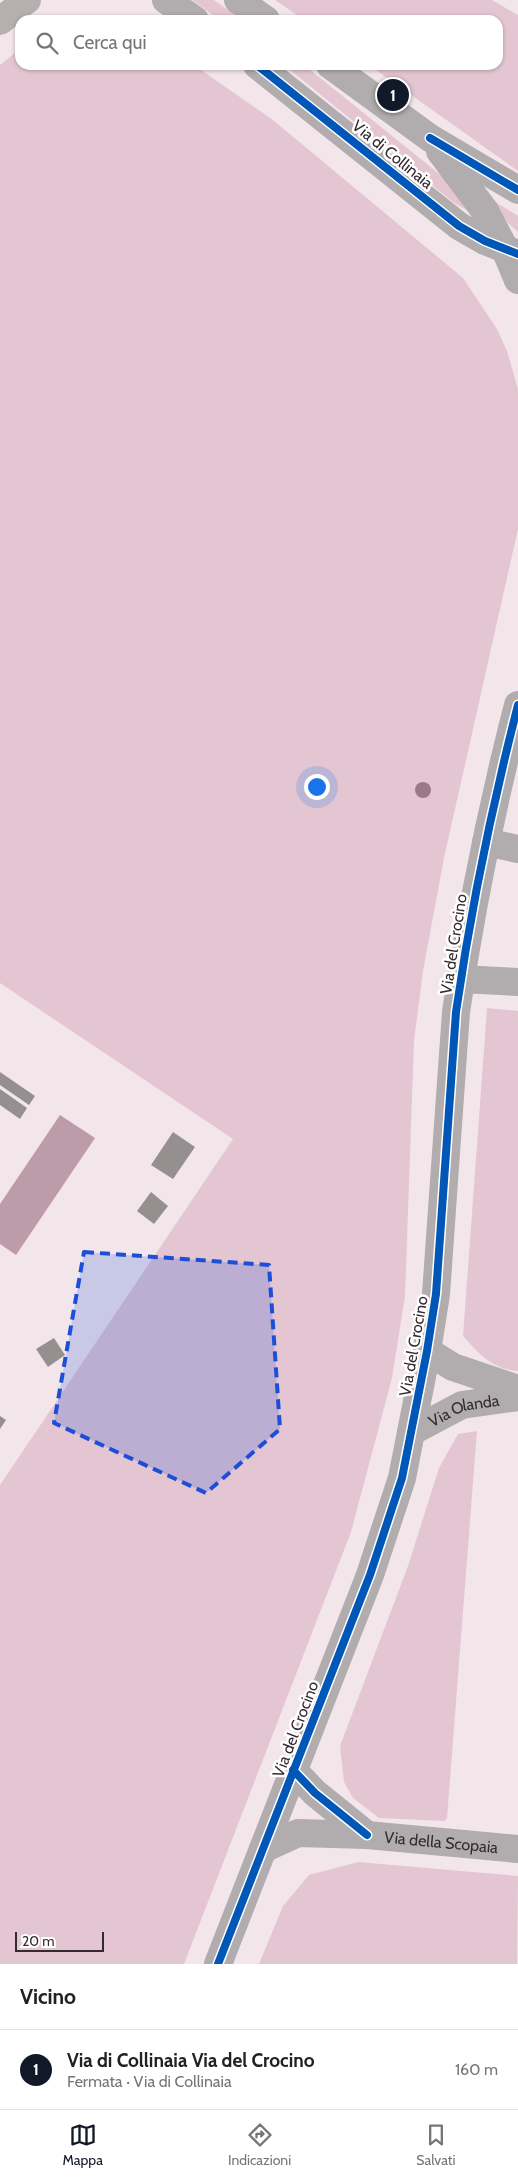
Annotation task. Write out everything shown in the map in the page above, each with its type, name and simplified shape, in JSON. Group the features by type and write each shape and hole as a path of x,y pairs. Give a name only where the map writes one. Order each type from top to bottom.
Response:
{"main road":[{"path":"0,21 27,0"}],"street":[{"path":"166,0 188,15"},
{"path":"238,0 259,15"},
{"name":"Via di Collinaia","path":"263,70 459,226 485,241 512,251"},
{"name":"Via di Collinaia","path":"337,70 430,138 518,190"},
{"path":"430,138 476,196 512,251 518,280"},
{"name":"Via del Crocino","path":"218,1964 370,1575 402,1478 427,1351 436,1294 455,1021 460,979 486,842 518,704"},
{"path":"486,842 518,849"},
{"path":"460,979 518,982"},
{"name":"Via Olanda","path":"427,1351 454,1367 518,1389"},
{"name":"Via Olanda","path":"411,1432 462,1404 518,1397"},
{"name":"Via della Scopaia","path":"293,1770 315,1792 367,1834"},
{"name":"Via della Scopaia","path":"263,1849 298,1833 367,1834 518,1849"}],"highlighted area":[{"path":"84,1252 269,1265 280,1429 206,1493 54,1423"}],"shaded area":[{"path":"192,0 214,0 235,15 213,15"},
{"path":"275,0 492,0 518,15 518,171 376,70 503,70 503,15 297,15"},
{"path":"15,53 15,70 201,70 273,120 463,278 497,329 507,351 518,389 518,529 444,858 423,971 414,1041 405,1296 392,1378 351,1532 184,1964 0,1964 0,1485 233,1139 0,983 0,65"},
{"path":"290,70 310,70 463,193 476,215 454,203"},
{"path":"489,198 518,216 518,232 508,223"},
{"path":"487,1008 518,1011 518,1371 493,1364 463,1336"},
{"path":"60,1115 95,1138 16,1255 0,1244 0,1204"},
{"path":"477,1431 447,1818 444,1821 379,1818 353,1798 344,1782 340,1746 408,1566 439,1468 458,1434"},
{"path":"358,1862 518,1876 517,1964 259,1964 283,1906 309,1875"}],"building":[{"path":"0,1072 35,1096 29,1105 0,1085"},
{"path":"0,1089 27,1108 20,1119 0,1105"},
{"path":"173,1132 195,1147 173,1179 151,1165"},
{"path":"151,1192 168,1206 154,1224 137,1211"},
{"path":"54,1338 65,1355 48,1367 36,1349"},
{"path":"0,1416 6,1420 0,1429"}],"cycle path":[{"path":"263,70 459,226 485,241 518,254"},
{"path":"430,138 518,190"},
{"path":"218,1964 370,1575 402,1478 427,1351 436,1294 456,1012 468,934 483,857 518,705"},
{"path":"293,1770 315,1793 367,1835"}],"place":[{"name":"Via di Collinaia Via del Crocino","path":"393,95"}]}
